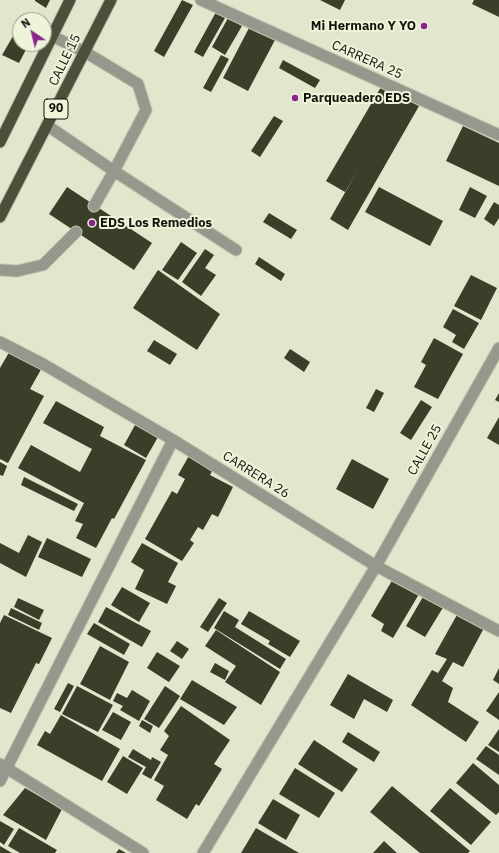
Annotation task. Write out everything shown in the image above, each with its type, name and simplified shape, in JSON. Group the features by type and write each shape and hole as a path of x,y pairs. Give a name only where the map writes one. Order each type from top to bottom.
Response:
{"highway":[{"name":"CALLE 15","path":"52,36 70,0"},
{"name":"CALLE 15","path":"0,217 48,126 111,0"},
{"name":"CALLE 15","path":"0,142 44,52"}],"street":[{"name":"CARRERA 25","path":"201,0 499,136"},
{"path":"52,36 85,52 138,84 146,110 94,206"},
{"path":"48,126 114,171 236,250"},
{"path":"0,270 17,271 43,265 76,232"},
{"name":"CARRERA 26","path":"0,342 43,364 173,440 376,566 499,631"},
{"name":"CALLE 25","path":"203,853 376,566 499,348"},
{"path":"0,781 4,766 173,440"},
{"path":"4,766 142,853"}],"building":[{"path":"35,0 50,0 46,8"},
{"path":"182,0 193,5 164,57 154,51"},
{"path":"320,0 345,0 340,10"},
{"path":"474,0 499,0 499,17 472,4"},
{"path":"216,12 225,18 203,57 194,52"},
{"path":"228,18 242,26 225,55 212,47"},
{"path":"250,26 275,40 248,91 223,78"},
{"path":"12,38 12,52 25,52 19,63 2,55"},
{"path":"221,55 229,59 211,92 203,88"},
{"path":"283,60 320,80 315,88 279,68"},
{"path":"381,87 400,98 401,96 419,106 348,230 330,219 359,168 345,192 326,181"},
{"path":"274,116 283,121 260,157 251,151"},
{"path":"463,126 499,143 499,186 446,161"},
{"name":"EDS Los Remedios","path":"67,187 152,243 134,270 49,214"},
{"path":"379,187 443,221 430,246 365,212"},
{"path":"470,187 487,196 475,218 459,210"},
{"path":"494,202 499,205 499,218 494,226 484,219"},
{"path":"269,213 297,230 291,239 263,222"},
{"path":"181,242 197,253 178,280 162,270"},
{"path":"205,249 214,255 205,268 216,275 201,296 182,282"},
{"path":"259,257 285,274 281,281 255,264"},
{"path":"158,270 220,314 197,350 133,308"},
{"path":"471,275 497,288 481,320 454,306"},
{"path":"453,309 479,323 464,349 452,342 456,335 443,327"},
{"path":"434,338 463,354 438,399 414,387 426,365 421,362"},
{"path":"154,340 177,354 170,365 147,351"},
{"path":"11,349 43,366 30,389 44,396 8,463 0,459 0,368"},
{"path":"290,349 310,362 304,372 284,358"},
{"path":"376,389 384,393 374,412 366,408"},
{"path":"499,393 499,402 495,400"},
{"path":"421,400 432,407 411,440 400,433"},
{"path":"56,401 104,427 100,436 146,460 114,519 112,518 96,548 76,538 83,524 75,521 84,503 18,468 31,445 80,472 92,449 43,423"},
{"path":"499,417 499,445 487,438"},
{"path":"135,425 158,437 146,458 124,445"},
{"path":"190,454 214,468 210,475 233,487 218,517 212,514 203,530 198,527 190,540 194,543 182,561 145,539 172,491 177,494 185,479 178,475"},
{"path":"352,459 389,479 373,509 336,489"},
{"path":"0,462 7,466 3,476 0,475"},
{"path":"24,477 78,504 74,511 21,485"},
{"path":"28,535 42,542 26,577 0,563 0,543 19,553"},
{"path":"47,538 91,559 82,577 38,557"},
{"path":"142,543 178,563 168,582 176,586 167,604 135,589 144,570 131,562"},
{"path":"393,579 419,594 393,638 381,631 384,624 371,616"},
{"path":"122,587 150,603 139,622 111,605"},
{"path":"424,595 444,606 425,637 406,626"},
{"path":"18,598 44,610 39,620 14,607"},
{"path":"219,598 227,603 208,632 200,627"},
{"path":"106,607 151,631 142,647 98,622"},
{"path":"11,608 42,623 39,630 8,615"},
{"path":"224,611 239,620 235,627 286,659 280,669 214,628"},
{"path":"249,611 300,641 290,657 268,644 270,641 241,624"},
{"path":"458,613 484,628 463,667 453,662 442,681 453,688 448,702 479,722 466,742 411,705 432,670 438,673 447,659 435,654"},
{"path":"4,615 52,638 39,664 36,663 11,713 0,708 0,623"},
{"path":"94,623 130,644 124,655 87,634"},
{"path":"216,630 280,672 261,705 225,682 236,666 205,646"},
{"path":"177,641 189,649 182,659 170,651"},
{"path":"100,646 129,662 110,700 80,684"},
{"path":"157,652 180,666 169,682 147,668"},
{"path":"215,663 229,671 225,680 210,672"},
{"path":"499,668 499,684 493,680"},
{"path":"348,674 393,700 387,712 364,699 354,719 330,705"},
{"path":"192,680 237,707 224,725 180,699"},
{"path":"68,683 74,686 60,712 54,709"},
{"path":"77,686 113,705 98,732 62,714"},
{"path":"165,686 180,696 159,728 144,719"},
{"path":"132,690 150,701 139,721 120,710 123,706 113,701 117,693 127,698"},
{"path":"499,692 499,720 486,711"},
{"path":"181,706 230,740 214,764 222,769 199,806 196,804 187,819 156,800 164,786 154,780 168,755 160,750 169,736 164,731"},
{"path":"113,712 131,722 121,740 102,730"},
{"path":"61,715 120,749 102,781 37,745 45,731 50,734"},
{"path":"142,720 153,726 150,733 139,726"},
{"path":"499,729 499,752 488,745"},
{"path":"348,732 380,752 374,762 342,742"},
{"path":"314,740 358,769 342,792 298,764"},
{"path":"486,746 499,755 499,775 476,759"},
{"path":"133,749 151,760 152,757 161,762 151,779 142,774 146,767 128,757"},
{"path":"123,756 143,768 127,794 107,782"},
{"path":"473,763 499,785 499,812 496,815 456,783"},
{"path":"295,768 335,793 319,818 279,794"},
{"path":"392,786 470,851 468,853 420,853 370,812"},
{"path":"25,788 62,809 46,840 3,815"},
{"path":"450,788 491,822 471,845 430,811"},
{"path":"273,799 300,815 286,840 258,823"},
{"path":"0,821 14,829 4,845 0,842"},
{"path":"19,828 57,850 55,853 20,853 8,846"},
{"path":"256,828 299,853 241,853"},
{"path":"384,841 397,853 373,853"},
{"path":"0,846 12,853 0,853"},
{"path":"119,849 126,853 116,853"}],"place":[{"name":"Mi Hermano Y YO","path":"424,26"},
{"name":"Parqueadero EDS","path":"295,98"},
{"name":"EDS Los Remedios","path":"92,223"}]}
